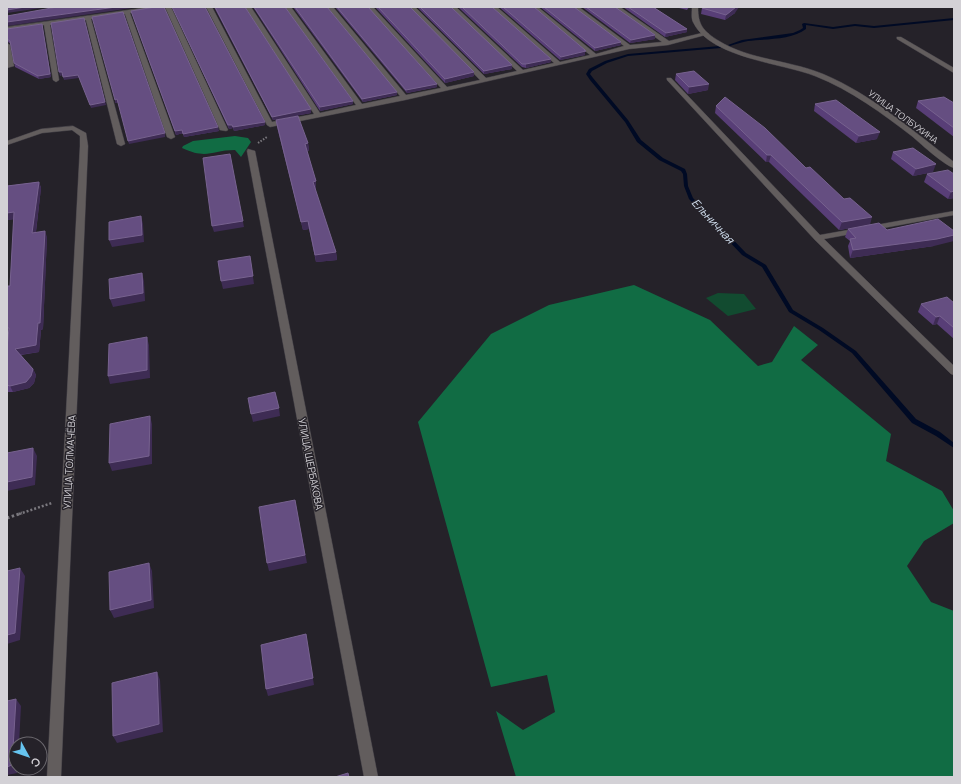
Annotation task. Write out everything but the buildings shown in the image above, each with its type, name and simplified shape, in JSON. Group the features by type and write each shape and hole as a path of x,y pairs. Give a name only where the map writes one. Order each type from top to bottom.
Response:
{"street":[{"path":"7,66 11,66 7,44 8,29 162,7"},
{"path":"168,7 224,130"},
{"path":"209,7 270,125 405,98 595,56 629,47 668,42 706,34"},
{"path":"248,7 318,115"},
{"path":"288,7 360,106"},
{"path":"330,7 405,98"},
{"path":"370,7 446,89"},
{"path":"412,7 484,80"},
{"path":"453,7 521,72"},
{"path":"494,7 559,64"},
{"path":"534,7 595,56"},
{"path":"575,7 629,47"},
{"path":"616,7 668,42"},
{"path":"695,7 694,21 706,34"},
{"path":"127,12 171,137"},
{"path":"88,17 121,144"},
{"path":"47,23 56,80"},
{"name":"УЛИЦА ТОЛБУХИНА","path":"706,34 726,46 758,58 810,72 834,82 877,107 954,166"},
{"path":"899,38 954,71"},
{"path":"669,79 818,238 954,372"},
{"name":"УЛИЦА ТОЛМАЧЁВА","path":"7,143 41,131 73,128 83,135 84,146 54,777"},
{"name":"УЛИЦА ЩЕРБАКОВА","path":"251,151 371,777"},
{"path":"818,238 954,213"}],"path":[{"path":"7,518 67,497"}],"green space":[{"path":"235,136 248,138 251,142 241,157 235,150 204,154 191,152 182,148 193,141"},
{"path":"634,285 710,320 758,366 772,362 794,326 818,345 801,360 891,434 886,461 942,491 954,511 954,523 924,541 907,566 931,602 954,611 954,777 516,777 496,711 523,730 555,712 547,675 491,687 418,422 491,334 549,305"},
{"path":"718,293 744,294 756,309 728,316 706,298"}],"waterway":[{"name":"Ельничная","path":"730,45 742,41 776,37 794,33 805,28 804,24 833,28 855,25 874,27 954,19"},
{"name":"Ельничная","path":"720,47 628,55 606,62 590,70 588,74 627,121 639,141 661,159 683,170 685,174 686,186 691,198 744,254 764,266 791,311 821,329 854,352 914,421 938,434 954,446"}]}
